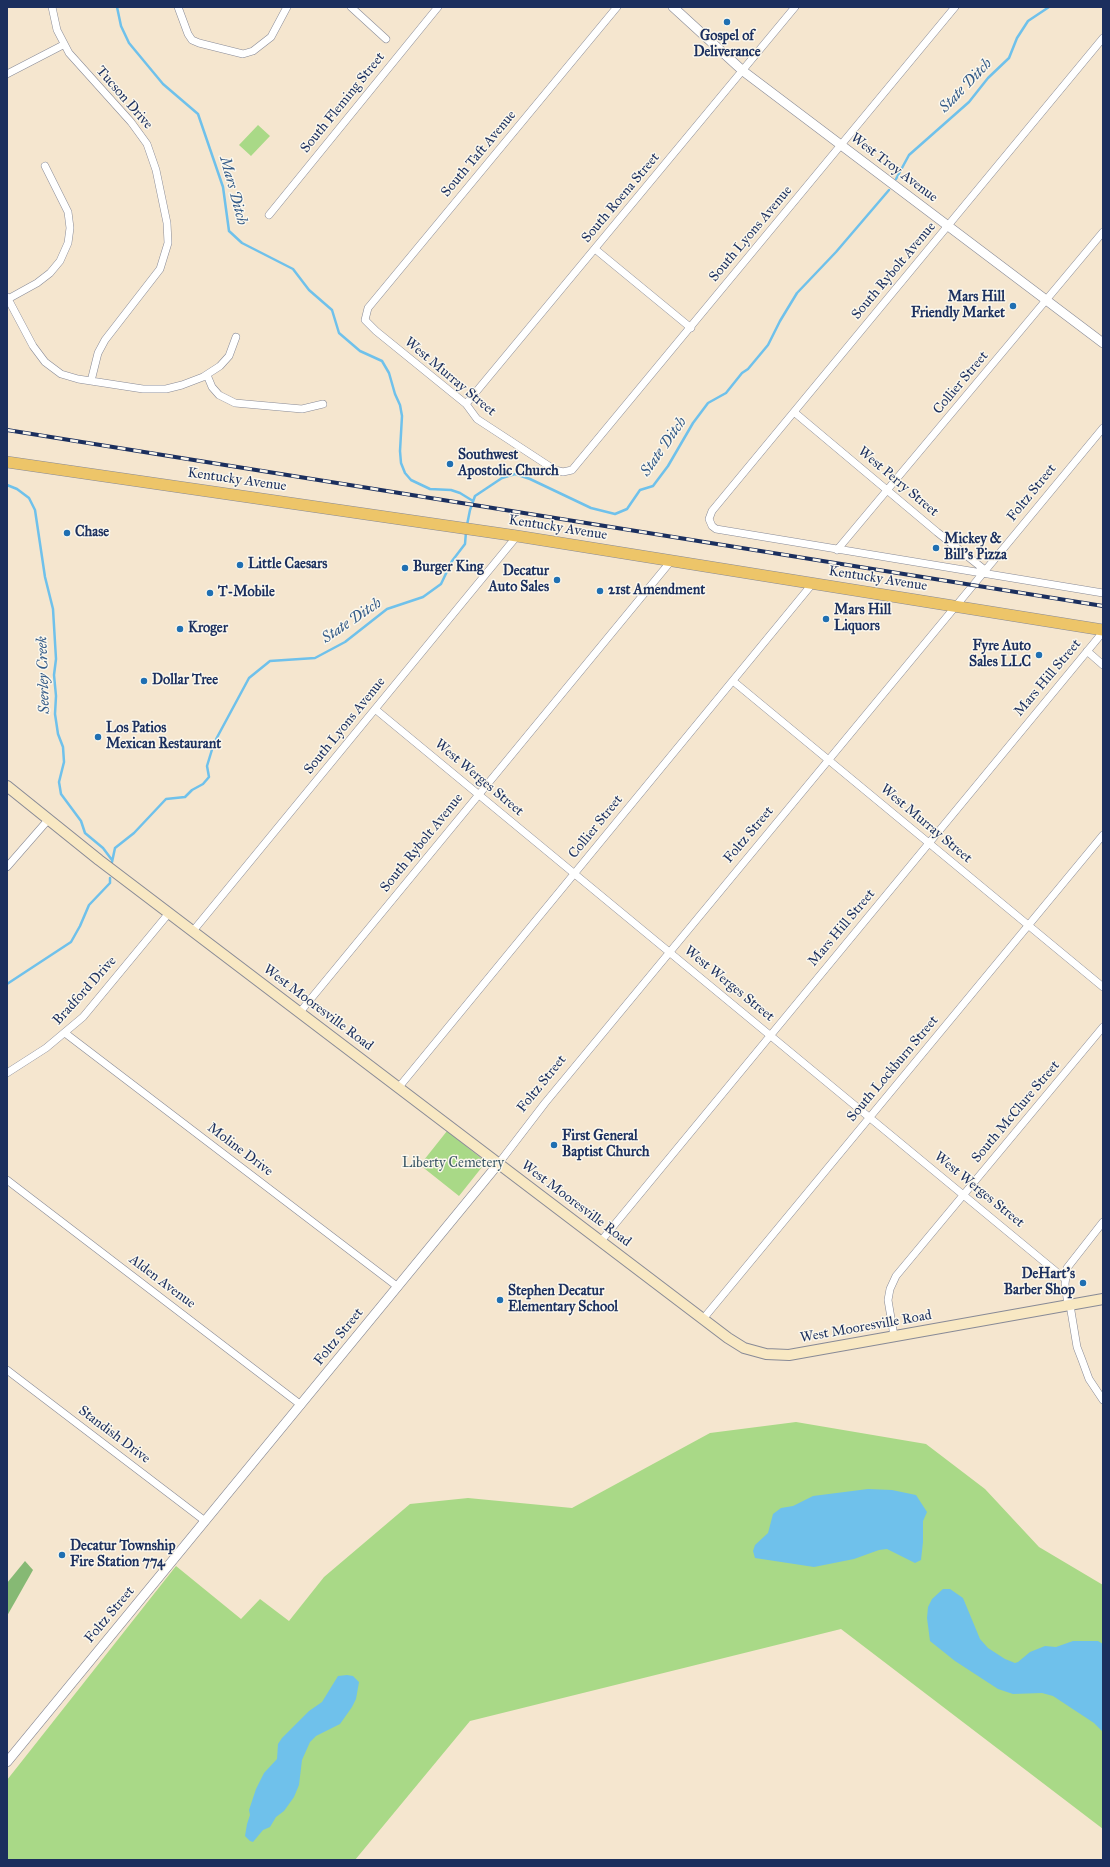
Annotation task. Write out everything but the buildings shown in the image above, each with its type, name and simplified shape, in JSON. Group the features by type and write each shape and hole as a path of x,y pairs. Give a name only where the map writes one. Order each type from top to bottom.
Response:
{"main road":[{"name":"Kentucky Avenue","path":"7,462 517,536 1103,631"},
{"name":"West Mooresville Road","path":"7,786 48,820 193,931 738,1345 751,1351 772,1355 789,1355 1103,1299"}],"street":[{"name":"Tucson Drive","path":"52,7 56,26 63,45 78,66 131,122 145,141 156,170 168,231 166,251 160,269 105,340 98,353 91,381"},
{"path":"178,7 188,34 192,40 244,54 253,51 271,37 286,7"},
{"path":"351,7 386,39"},
{"name":"South Fleming Street","path":"269,215 438,7"},
{"name":"South Taft Avenue","path":"365,320 368,308 617,7"},
{"name":"West Troy Avenue","path":"673,7 743,71 1103,343"},
{"name":"South Roena Street","path":"466,404 795,7"},
{"name":"South Lyons Avenue","path":"563,472 572,470 955,7"},
{"name":"South Rybolt Avenue","path":"837,550 716,529 710,522 710,515 1103,38"},
{"path":"7,74 63,45"},
{"path":"45,166 68,212 70,228 68,243 60,261 50,273 41,281 7,298 35,350 45,362 58,372 68,377 135,389 159,390 189,383 207,375 219,367 226,359 236,337"},
{"name":"Collier Street","path":"837,550 888,491 1103,232"},
{"path":"595,249 691,328"},
{"name":"West Murray Street","path":"365,320 376,331 466,404 477,419 555,470 563,472"},
{"path":"207,375 212,386 219,395 235,403 302,410 323,404"},
{"name":"West Perry Street","path":"794,412 985,572"},
{"name":"Foltz Street","path":"7,1762 398,1287 499,1163 545,1103 1103,428"},
{"name":"South Lyons Avenue","path":"193,931 517,536"},
{"path":"837,550 985,572 1103,593"},
{"name":"South Rybolt Avenue","path":"300,1012 670,561"},
{"name":"Collier Street","path":"399,1087 813,583"},
{"name":"Mars Hill Street","path":"601,1241 1103,631"},
{"path":"1086,651 1103,665"},
{"name":"West Murray Street","path":"733,681 1103,987"},
{"name":"West Werges Street","path":"376,709 1066,1278"},
{"path":"7,867 48,820"},
{"name":"South Lockburn Street","path":"703,1319 1103,835"},
{"name":"Bradford Drive","path":"7,1073 46,1048 65,1033 94,1005 170,913"},
{"name":"South McClure Street","path":"894,1336 888,1300 895,1277 1103,1027"},
{"name":"Moline Drive","path":"65,1033 398,1287"},
{"name":"Alden Avenue","path":"7,1180 301,1405"},
{"path":"1103,1222 1069,1265 1066,1278 1069,1305 1077,1347 1089,1379 1103,1400"},
{"name":"Standish Drive","path":"7,1370 205,1521"}],"green space":[{"path":"258,125 270,136 251,156 239,145"},
{"name":"Liberty Cemetery","path":"447,1131 486,1162 459,1196 420,1165"},
{"path":"796,1422 926,1444 985,1489 1039,1547 1103,1585 1103,1829 841,1629 470,1721 355,1860 7,1860 7,1780 176,1566 241,1619 260,1599 289,1621 324,1577 410,1504 468,1498 572,1508 710,1433"},
{"path":"25,1561 33,1570 7,1616 7,1583"}],"water":[{"path":"868,1489 892,1490 916,1495 927,1512 923,1521 921,1560 915,1563 887,1549 879,1550 854,1559 814,1567 755,1558 753,1551 755,1545 768,1533 773,1514 781,1508 793,1506 813,1496"},
{"path":"943,1589 950,1589 963,1598 980,1639 988,1648 1005,1659 1015,1663 1030,1652 1045,1646 1056,1647 1073,1641 1098,1641 1103,1644 1103,1732 1094,1723 1053,1696 1042,1693 1013,1694 998,1689 955,1661 930,1641 927,1618 928,1607 932,1599"},
{"path":"338,1676 353,1676 359,1682 356,1699 352,1707 340,1724 316,1736 310,1742 302,1760 299,1785 294,1797 284,1811 276,1817 270,1827 263,1830 253,1842 250,1841 245,1836 250,1815 249,1810 256,1789 264,1773 277,1759 278,1744 309,1711 322,1702"}],"waterway":[{"name":"Mars Ditch","path":"117,7 121,26 129,43 163,84 198,114 223,187 229,231 242,243 293,269 309,290 332,310 339,333 360,351 382,361 389,373 400,405 402,416 400,451 401,463 405,473 411,480 430,489 451,490 460,493 473,501"},
{"name":"State Ditch","path":"896,179 909,155 969,102 988,78 1009,58 1017,38 1028,21 1049,7"},
{"name":"State Ditch","path":"467,525 475,496 502,478 515,474 530,479 591,508 615,514 627,509 640,490 653,486 668,466 693,423 708,403 726,393 768,345 780,321 797,293 836,252 889,190"},
{"name":"Seerley Creek","path":"7,485 17,489 29,498 35,510 45,577 53,609 56,659 54,675 56,696 55,714 58,734 63,747 64,762 59,782 61,794 81,821 85,833 103,848 112,860"},
{"name":"State Ditch","path":"112,862 115,848 134,833 166,799 185,797 192,790 203,784 209,777 207,766 214,743 249,678 270,661 315,658 345,642 387,609 423,597 441,584 452,561 465,544 466,532"},
{"name":"State Ditch","path":"7,984 71,942 89,905 110,883 110,878"}],"railway":[{"path":"7,430 1103,606"}],"place":[{"name":"Gospel of Deliverance","path":"727,22"},
{"name":"Mars Hill Friendly Market","path":"1013,306"},
{"name":"Southwest Apostolic Church","path":"450,464"},
{"name":"Chase","path":"67,533"},
{"name":"Mickey & Bill's Pizza","path":"936,548"},
{"name":"Little Caesars","path":"240,565"},
{"name":"Burger King","path":"405,568"},
{"name":"Decatur Auto Sales","path":"557,580"},
{"name":"21st Amendment","path":"600,591"},
{"name":"T-Mobile","path":"210,593"},
{"name":"Mars Hill Liquors","path":"826,619"},
{"name":"Kroger","path":"180,629"},
{"name":"Fyre Auto Sales LLC","path":"1039,655"},
{"name":"Dollar Tree","path":"144,681"},
{"name":"Los Patios Mexican Restaurant","path":"98,737"},
{"name":"First General Baptist Church","path":"554,1145"},
{"name":"DeHart’s Barber Shop","path":"1083,1283"},
{"name":"Stephen Decatur Elementary School","path":"500,1300"},
{"name":"Decatur Township Fire Station 774","path":"62,1555"}]}
